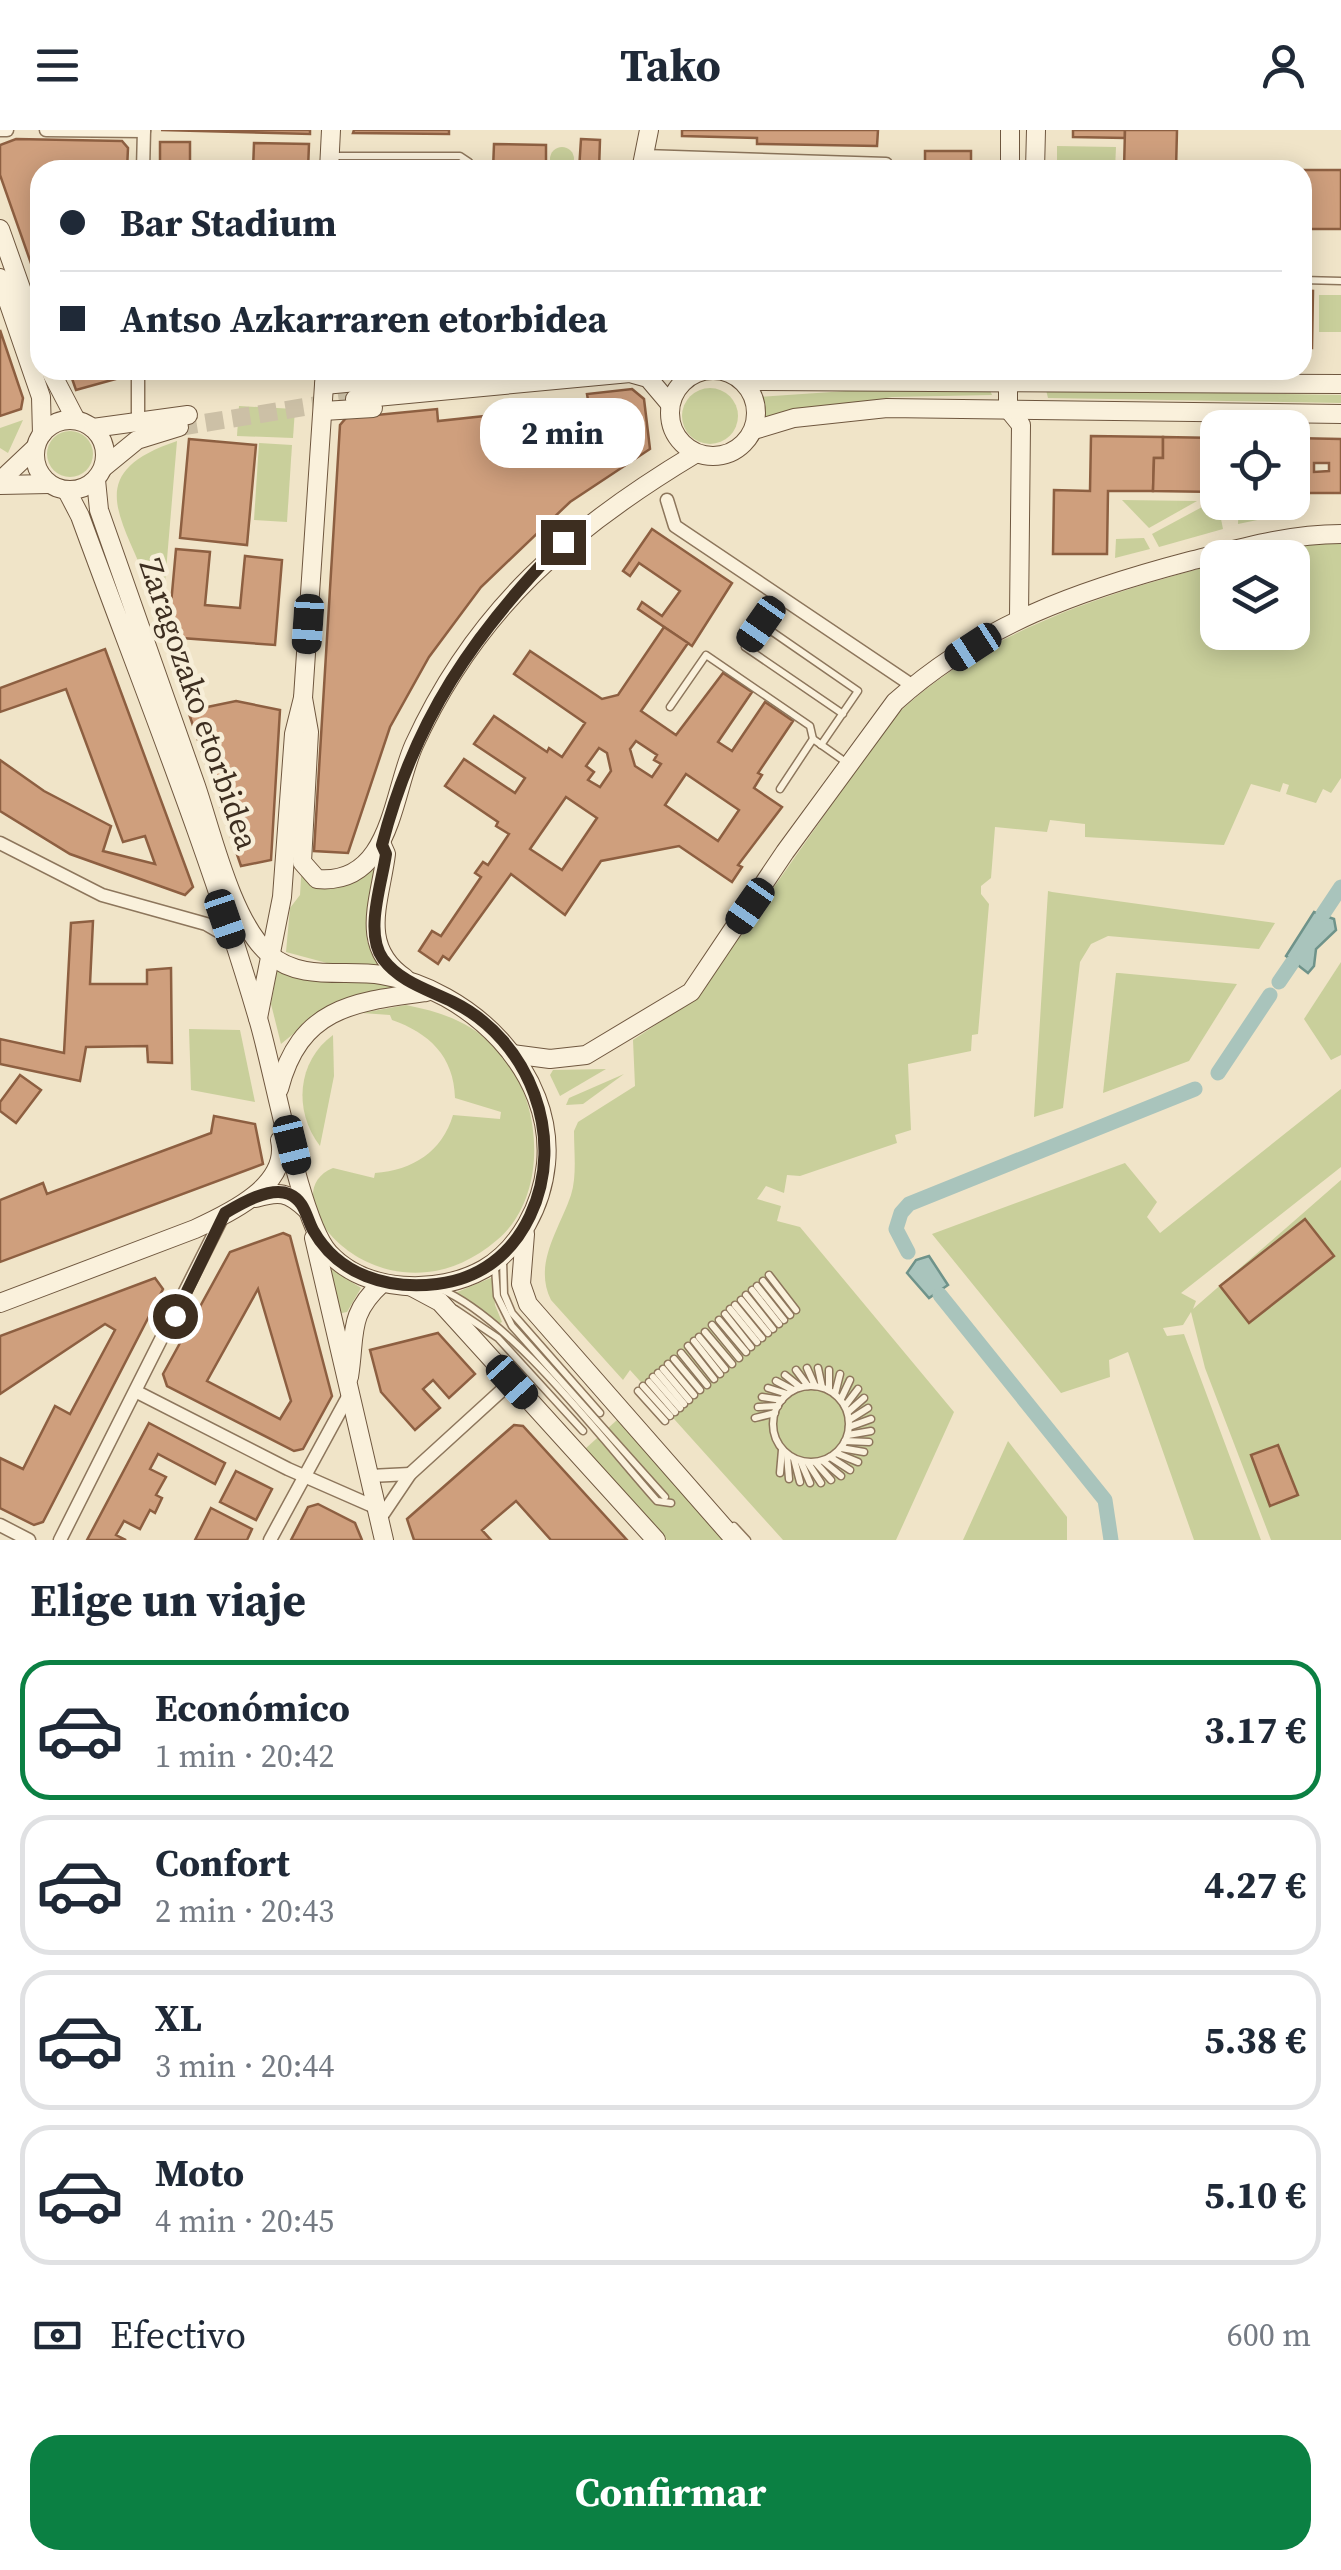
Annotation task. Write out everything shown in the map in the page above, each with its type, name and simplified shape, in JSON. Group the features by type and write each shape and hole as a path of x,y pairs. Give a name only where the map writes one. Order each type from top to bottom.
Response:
{"main road":[{"path":"330,160 331,130"},
{"path":"644,160 649,130"},
{"path":"1010,130 1010,160"},
{"path":"1035,160 1036,130"},
{"path":"0,229 6,287 30,362"},
{"path":"6,287 30,326"},
{"path":"36,380 41,397 37,468 58,488"},
{"path":"56,380 84,424 103,441 100,473"},
{"path":"258,1019 282,897 294,734 303,698 325,380"},
{"path":"493,380 354,395 534,380"},
{"path":"323,411 580,388 605,380"},
{"path":"650,380 670,404"},
{"path":"685,380 670,404 670,423 678,440 695,454 722,456 741,447 754,430 756,407 743,381 796,380"},
{"path":"1008,380 1008,409"},
{"path":"1019,618 1026,417 1033,380"},
{"path":"1188,380 1341,384"},
{"path":"754,430 794,418 887,408 1008,409 1026,417 1341,414"},
{"path":"183,421 137,440 82,489 0,483 57,422 183,421"},
{"path":"303,698 308,732 302,862 317,880 327,880 362,868 382,845 414,745 468,648 498,610 563,542 695,454"},
{"name":"Zaragozako etorbidea","path":"100,473 99,510 242,915 270,955"},
{"name":"Zaragozako etorbidea","path":"58,488 80,516 232,939 279,1090"},
{"path":"512,1054 550,1058 586,1054 691,992 848,764 912,686 1019,618 1052,602 1245,546 1303,534 1341,534"},
{"path":"382,845 386,854 375,941 381,957 426,992"},
{"path":"242,915 271,911 282,897"},
{"path":"270,955 300,970 388,976 454,1002 481,1021 512,1054 533,1088 545,1126 544,1176 527,1223 520,1284 528,1304 734,1540"},
{"path":"384,1540 279,1090 287,1057 318,1022 352,1004 426,992"},
{"path":"233,1208 278,1172 283,1159 277,1122 284,1112"},
{"path":"0,1303 195,1229 233,1208 276,1192 290,1194 330,1255 354,1272 382,1283 421,1286 471,1276 499,1258 527,1223"},
{"path":"350,1384 352,1322 363,1300 382,1283"},
{"path":"421,1286 440,1302 656,1540"}],"street":[{"path":"46,130 144,131 143,160"},
{"path":"138,380 138,424"},
{"path":"667,500 675,526 912,686"},
{"path":"0,843 102,895 206,924 232,939"},
{"path":"60,1540 233,1208"},
{"path":"137,1392 378,1514 410,1474 512,1382"},
{"path":"270,1540 350,1384"},
{"path":"370,1476 410,1474"},
{"path":"0,1525 29,1540"}],"lane":[{"path":"386,160 460,156 466,160"},
{"path":"1312,280 1341,280"},
{"path":"822,745 843,714 858,691 761,624 745,647 843,714"},
{"path":"670,708 706,655 810,726 813,739 848,764"},
{"path":"780,789 813,739"},
{"path":"499,1258 504,1294 512,1313 600,1414"},
{"path":"421,1286 472,1307 506,1334 657,1502 668,1500 512,1326 497,1296 499,1258"},
{"path":"729,1366 741,1300"},
{"path":"729,1366 741,1300"},
{"path":"729,1366 741,1300"},
{"path":"729,1366 741,1300"},
{"path":"729,1366 741,1300"},
{"path":"729,1366 741,1300"},
{"path":"440,1302 498,1338 583,1431"},
{"path":"729,1366 696,1339 729,1366"},
{"path":"659,1373 729,1366"},
{"path":"659,1373 729,1366"},
{"path":"659,1373 729,1366"},
{"path":"659,1373 729,1366"},
{"path":"659,1373 729,1366"},
{"path":"807,1368 832,1480"},
{"path":"818,1368 821,1483"},
{"path":"796,1370 842,1476"},
{"path":"800,1482 830,1370"},
{"path":"785,1374 850,1470"},
{"path":"789,1479 840,1374"},
{"path":"780,1474 850,1380"},
{"path":"776,1381 858,1462"},
{"path":"768,1388 864,1452"},
{"path":"810,1484 817,1423 858,1388"},
{"path":"762,1397 868,1442"},
{"path":"817,1423 864,1398"},
{"path":"758,1407 817,1423 871,1419"},
{"path":"817,1423 868,1408"},
{"path":"755,1418 871,1431"},
{"path":"695,1482 747,1540"},
{"path":"687,1489 734,1540"}],"green space":[{"path":"1057,146 1116,147 1115,160 1057,160"},
{"path":"557,148 567,148 574,160 550,160"},
{"path":"1319,295 1341,295 1341,332 1319,332"},
{"path":"710,388 730,396 738,416 730,436 710,444 690,436 682,416 690,396"},
{"path":"890,388 990,390 992,395 892,397 763,420 759,397"},
{"path":"1046,390 1341,395 1341,403 1048,398"},
{"path":"239,406 295,409 293,438 237,436"},
{"path":"23,420 8,453 0,448 0,428"},
{"path":"70,431 87,437 93,454 87,471 70,477 53,471 47,454 53,437"},
{"path":"177,441 165,583 149,587 121,518 119,482 129,467 147,454"},
{"path":"259,443 292,445 287,522 254,520"},
{"path":"1122,500 1197,501 1149,528"},
{"path":"1200,508 1200,520 1221,520 1223,529 1159,547 1152,534"},
{"path":"1144,538 1150,549 1115,558 1116,539"},
{"path":"1341,542 1341,778 1331,793 1323,789 1316,803 1286,794 1289,785 1283,783 1280,792 1251,784 1224,845 1085,837 1085,824 1050,820 1047,832 995,827 991,878 981,886 981,894 989,904 978,1034 972,1035 971,1051 908,1064 911,1130 895,1135 897,1143 800,1176 787,1175 784,1193 766,1186 757,1199 781,1206 777,1221 800,1227 954,1412 896,1540 783,1540 630,1370 623,1380 551,1300 546,1287 546,1260 573,1188 574,1131 578,1122 635,1086 633,1040 696,998 892,719 927,689 964,662 1044,620 1200,569 1200,650 1310,650 1310,544"},
{"path":"302,862 327,880 377,862 367,941 378,966 338,966 286,952 290,908 300,895"},
{"path":"1048,891 1275,923 1259,949 1108,936 1091,944 1080,962 1063,1108 1034,1117"},
{"path":"1341,962 1341,1055 1331,1060 1304,1019"},
{"path":"277,971 308,977 374,980 399,989 363,995 335,1006 281,1044 271,1004"},
{"path":"1116,973 1237,984 1189,1061 1103,1093"},
{"path":"406,1005 453,1019 494,1046 523,1090 534,1144 533,1171 526,1197 514,1221 497,1240 455,1265 415,1273 378,1266 348,1250 325,1228 314,1204 316,1183 333,1168 374,1178 375,1173 402,1168 424,1157 442,1139 453,1115 500,1119 501,1112 455,1098 450,1070 428,1039 392,1020 390,1015 362,1013"},
{"path":"189,1029 240,1030 255,1102 191,1090"},
{"path":"333,1035 334,1076 320,1146 306,1118 303,1087 312,1058"},
{"path":"606,1069 560,1096 550,1075 553,1070"},
{"path":"624,1074 583,1104 566,1105 569,1098"},
{"path":"1341,1089 1341,1167 1181,1293 1196,1301 1193,1309 1341,1180 1341,1540 1271,1540 1205,1368 1191,1312 1183,1325 1163,1328 1167,1336 1184,1334 1261,1540 1194,1540 1128,1352 1109,1360 1110,1377 1061,1393 932,1234 1125,1163 1157,1202 1147,1217 1160,1233"},
{"path":"325,1265 361,1288 347,1312 336,1314"},
{"path":"493,1277 495,1305 502,1322 498,1324 455,1293"},
{"path":"617,1420 725,1540 667,1540 585,1449"},
{"path":"1008,1441 1067,1517 1067,1540 963,1540"}],"water":[{"path":"1314,912 1334,919 1336,930 1316,949 1314,966 1308,973 1286,956"},
{"path":"929,1256 948,1285 929,1298 907,1273 916,1260"}],"building":[{"path":"161,130 310,130 310,134"},
{"path":"449,130 449,134 353,133"},
{"path":"682,130 878,130 877,146 757,144 757,138 682,136"},
{"path":"1073,130 1125,130 1125,138 1073,137"},
{"path":"1125,130 1177,130 1176,160 1124,160"},
{"path":"16,139 122,141 128,148 127,160 30,160 30,260 0,175 0,145"},
{"path":"581,139 600,140 599,160 580,160"},
{"path":"160,142 190,142 190,160 160,160"},
{"path":"254,143 309,144 308,160 253,160"},
{"path":"494,144 546,145 546,160 493,160"},
{"path":"925,151 971,151 971,160 925,160"},
{"path":"1312,170 1341,170 1341,229 1312,229"},
{"path":"0,330 23,398 21,409 0,416"},
{"path":"72,380 112,380 76,390"},
{"path":"632,389 644,399 650,449 570,502 481,587 429,657 390,727 348,853 314,851 340,425 346,418 437,409 438,421 513,413 513,407 588,400 587,394"},
{"path":"1091,436 1163,437 1163,458 1154,458 1153,491 1108,491 1107,554 1053,554 1054,490 1090,491"},
{"path":"1163,437 1200,438 1200,492 1153,491 1154,458 1163,458"},
{"path":"1310,438 1341,439 1341,493 1310,493","holes":["1314,463 1329,463 1329,471 1314,472"]},
{"path":"189,439 256,445 247,545 180,538"},
{"path":"652,529 732,583 692,646 638,609 642,602 662,616 680,591 639,563 630,576 623,571"},
{"path":"176,549 210,552 205,605 240,608 245,556 282,560 275,645 168,637"},
{"path":"664,627 688,643 641,711 676,735 723,673 752,692 718,742 732,751 765,702 793,721 758,773 762,775 754,788 782,807 738,865 742,867 732,882 679,846 601,861 565,915 511,874 449,960 443,956 438,964 419,951 432,931 441,936 481,877 475,873 483,862 488,865 509,834 445,786 464,759 515,793 525,778 474,744 494,716 547,752 549,748 562,757 585,723 514,674 530,651 602,699 618,695","holes":["636,741 657,755 654,760 661,764 652,777 635,766 630,749","599,748 607,753 611,771 600,787 588,780 594,772 586,766","686,774 739,810 718,841 665,805","566,797 597,818 562,870 530,849"]},
{"path":"105,649 193,887 185,895 70,854 0,811 0,760 44,791 111,826 103,851 155,864 145,836 123,842 66,689 0,712 0,688"},
{"path":"236,701 280,710 271,860 241,866 188,711"},
{"path":"93,921 90,984 147,984 147,970 171,968 172,1063 148,1062 147,1046 86,1047 80,1081 0,1064 0,1039 64,1053 71,923"},
{"path":"20,1075 41,1090 16,1123 0,1111 0,1102"},
{"path":"214,1116 255,1124 263,1164 0,1262 0,1200 43,1183 47,1194 211,1133"},
{"path":"1305,1219 1334,1256 1249,1323 1220,1286"},
{"path":"283,1233 290,1236 332,1396 303,1449 294,1451 167,1386 163,1374 230,1252","holes":["258,1289 291,1401 280,1419 207,1381"]},
{"path":"155,1278 163,1289 43,1522 34,1525 0,1508 0,1458 23,1469 55,1406 70,1414 115,1330 105,1324 0,1394 0,1336"},
{"path":"438,1333 475,1374 449,1398 433,1380 423,1389 440,1408 415,1430 381,1392 370,1350"},
{"path":"149,1423 225,1463 215,1484 158,1454 150,1469 166,1477 156,1495 162,1498 155,1513 150,1510 140,1529 124,1521 116,1535 126,1540 87,1540"},
{"path":"514,1425 523,1426 627,1540 551,1540 516,1501 482,1530 491,1540 414,1540 407,1519"},
{"path":"1278,1445 1298,1495 1270,1506 1251,1455"},
{"path":"236,1471 272,1489 256,1520 220,1502"},
{"path":"318,1504 355,1523 362,1540 291,1540 308,1507"},
{"path":"211,1508 252,1529 247,1540 195,1540"}],"waterway":[{"path":"1323,914 1341,887"},
{"path":"1279,982 1292,963"},
{"path":"1218,1073 1270,995"},
{"path":"908,1252 896,1229 909,1204 1195,1089"},
{"path":"940,1295 1105,1500 1111,1540"}],"tunnel":[{"path":"179,427 355,399"}],"route":[{"path":"175,1316 225,1213 241,1203 276,1192 290,1194 306,1209 312,1228 330,1255 354,1272 382,1283 412,1286 454,1282 471,1276 512,1247 527,1223 542,1186 546,1146 540,1106 524,1070 481,1021 395,971 381,957 375,941 386,854 382,845 414,745 468,648 508,598 563,542"}]}
